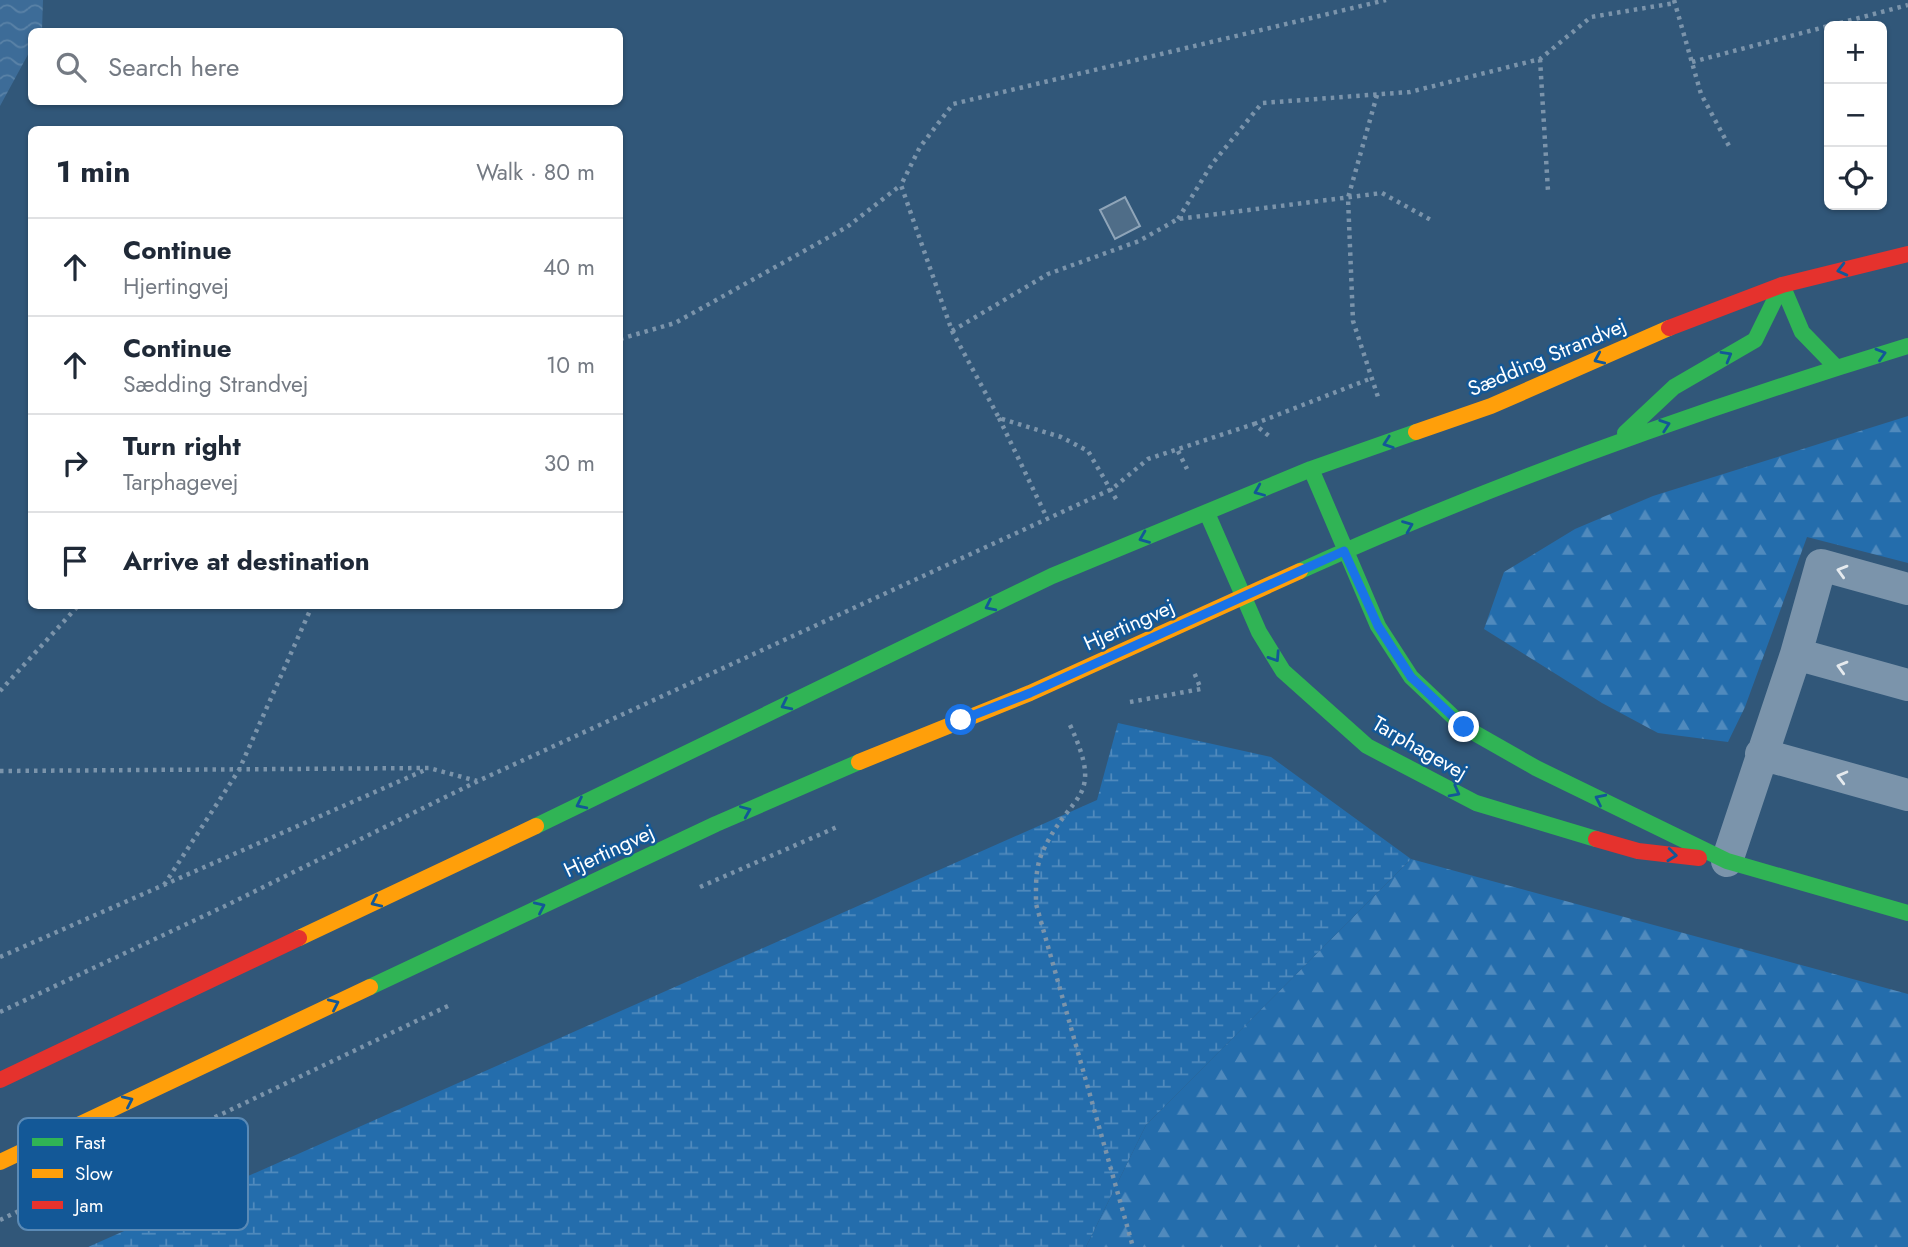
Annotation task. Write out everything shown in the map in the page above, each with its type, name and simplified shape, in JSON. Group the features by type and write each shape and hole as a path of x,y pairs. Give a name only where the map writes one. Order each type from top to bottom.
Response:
{"main road":[{"name":"Sædding Strandvej","path":"1207,513 1311,469 1491,406 1662,331 1782,285 1908,254"},
{"path":"1782,285 1802,332 1836,368"},
{"path":"1616,442 1674,387 1755,340 1782,285"},
{"path":"1244,597 1344,551 1616,442 1908,346"},
{"name":"Tarphagevej","path":"1311,469 1378,626 1411,677 1464,727 1536,768 1727,861"},
{"path":"0,1080 516,836 1052,576 1207,513"},
{"name":"Tarphagevej","path":"1207,513 1259,632 1283,671 1367,746 1476,803 1638,851 1727,861 1908,913"},
{"name":"Hjertingvej","path":"93,1118 716,824 922,735 1030,693 1244,597"},
{"name":"Hjertingvej","path":"0,1162 18,1154"}],"lane":[{"path":"1727,861 1796,654 1821,565 1908,589"},
{"path":"1796,654 1908,685"},
{"path":"1761,754 1908,795"}],"path":[{"path":"623,338 675,323 846,227 901,185 920,148 953,104 1386,0"},
{"path":"1178,219 1212,164 1262,103 1410,92 1540,59 1591,17 1674,1 1701,94 1729,146"},
{"path":"1692,62 1908,5"},
{"path":"1540,59 1548,191"},
{"path":"1377,95 1348,198 1353,321 1394,441"},
{"path":"901,185 952,331 999,418 1047,518"},
{"path":"952,331 1048,274 1139,241 1178,219 1382,193 1432,220"},
{"path":"1254,424 1372,378"},
{"path":"999,418 1061,438 1088,451 1099,465"},
{"path":"0,1012 225,906 478,781 1112,489 1148,459 1178,451"},
{"path":"0,691 75,609"},
{"path":"163,886 239,770 312,609"},
{"path":"1120,703 1201,689"},
{"path":"1058,727 1068,721 1085,758 1083,793 1043,850 1036,873 1036,904 1133,1247"},
{"path":"0,771 429,768 478,781"},
{"path":"0,957 429,768"},
{"path":"687,893 847,822"},
{"path":"214,1118 461,1000"},
{"path":"0,1220 18,1211"}],"green space":[{"path":"1908,416 1908,563 1807,537 1745,707 1728,742 1658,733 1602,703 1484,629 1504,572 1575,529 1653,496"},
{"path":"1118,723 1271,757 1411,859 1146,1125 1086,1247 88,1247 126,1230 248,1230 248,1176 1097,800"},
{"path":"1411,859 1908,994 1908,1247 1086,1247 1146,1125"}],"water":[{"path":"0,0 43,0 42,28 28,28 28,55 0,106"}],"building":[{"path":"1125,197 1140,226 1115,239 1100,210"}],"traffic: fast":[{"path":"1782,285 1802,332 1836,367"},
{"path":"1625,433 1674,387 1755,340 1782,285"},
{"path":"1300,571 1524,477 1753,395 1908,346"},
{"path":"536,826 1052,576 1311,469 1416,432"},
{"path":"1311,469 1378,626 1411,677 1464,727 1536,768 1727,861 1908,913"},
{"path":"1207,513 1259,632 1283,671 1367,746 1476,803 1596,839"},
{"path":"370,987 716,824 859,762"}],"traffic: slow":[{"path":"1416,432 1491,406 1669,328"},
{"path":"859,762 1030,693 1300,571"},
{"path":"299,938 536,826"},
{"path":"93,1118 370,987"},
{"path":"0,1162 18,1153"}],"traffic: jam":[{"path":"1669,328 1782,285 1908,254"},
{"path":"1596,839 1638,851 1699,858"},
{"path":"0,1080 299,938"}],"route":[{"path":"961,720 1030,693 1344,551 1378,626 1411,677 1464,727"}]}
